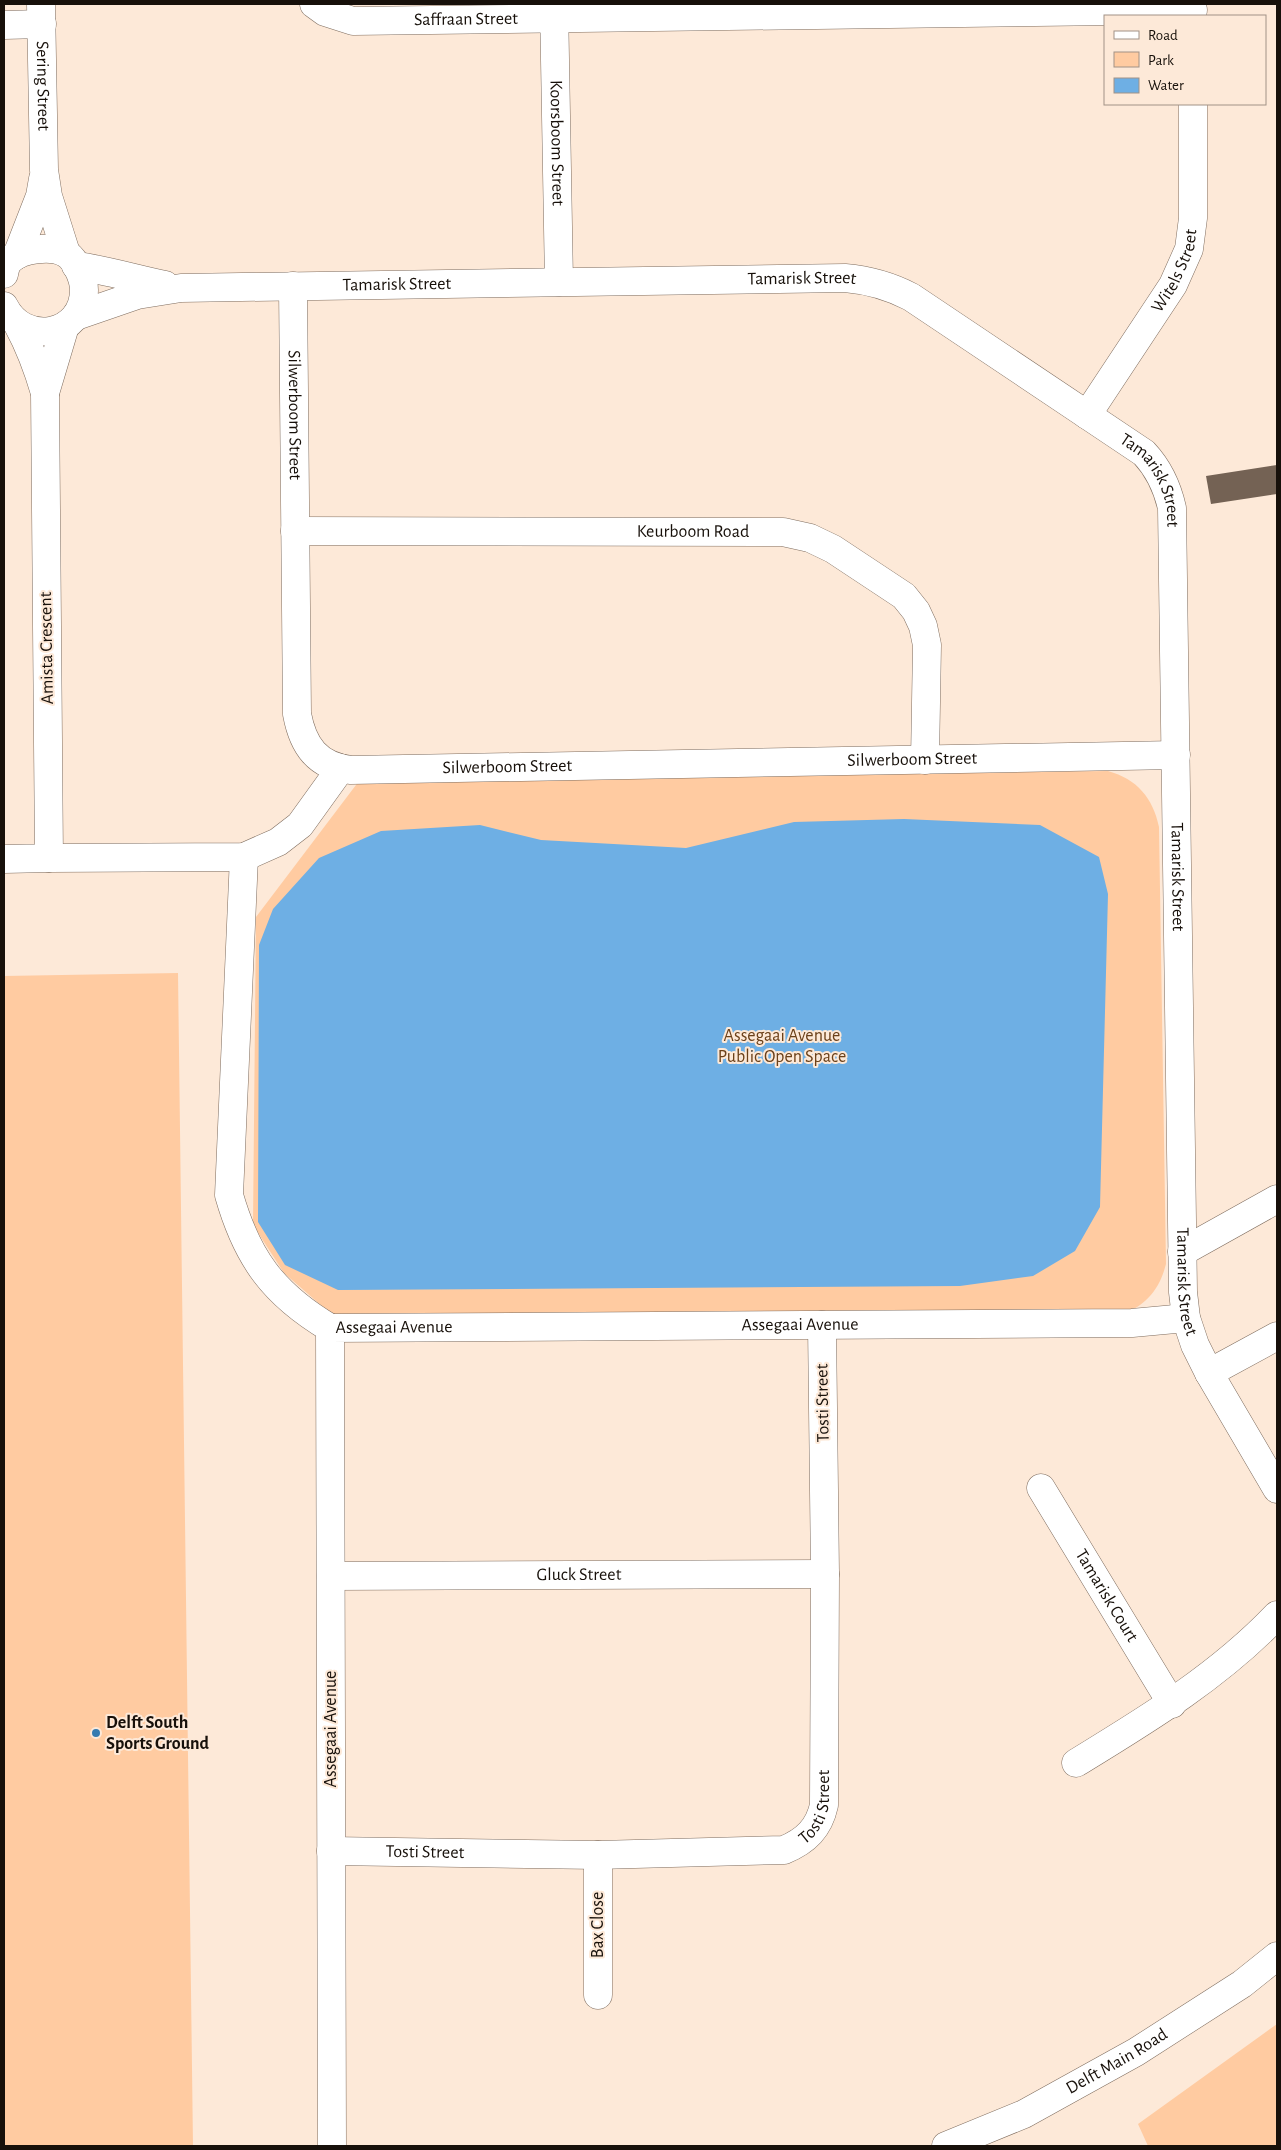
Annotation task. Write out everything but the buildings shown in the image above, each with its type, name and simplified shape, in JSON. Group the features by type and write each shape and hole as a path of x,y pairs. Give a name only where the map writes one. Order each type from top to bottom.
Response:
{"street":[{"name":"Saffraan Street","path":"314,4 325,12 352,21 554,11 1193,10"},
{"name":"Koorsboom Street","path":"554,11 559,282"},
{"path":"4,25 42,14"},
{"name":"Sering Street","path":"42,14 44,170 50,204 71,260 84,288 82,303 70,321"},
{"name":"Witels Street","path":"1087,415 1182,267 1188,249 1193,218 1193,105"},
{"name":"Sering Street","path":"8,263 40,196 44,170"},
{"name":"Tamarisk Street","path":"8,263 39,249 135,278 181,288"},
{"name":"Tamarisk Street","path":"8,315 33,331 50,332 70,321 137,295 181,288 845,278 863,280 896,290 911,297 1144,453 1162,475 1172,508 1182,1252 1186,1318 1195,1345 1209,1373 1277,1489"},
{"name":"Silwerboom Street","path":"292,286 297,714 300,730 307,745 316,756 328,763 341,768 1176,755"},
{"name":"Amista Crescent","path":"8,315 28,344 45,393 49,858"},
{"name":"Amista Crescent","path":"45,393 70,321"},
{"name":"Keurboom Road","path":"295,531 783,532 810,538 833,549 904,596 916,611 923,626 927,645 925,760"},
{"path":"4,858 244,857 278,842 300,825 341,768"},
{"path":"244,857 230,1195 238,1224 251,1252 268,1277 286,1297 307,1314 330,1328"},
{"path":"1182,1252 1277,1199"},
{"name":"Assegaai Avenue","path":"332,2146 330,1328 1132,1323 1186,1318"},
{"name":"Tosti Street","path":"331,1851 598,1855 784,1850 798,1844 809,1835 822,1817 824,1805 825,1574 822,1325"},
{"path":"1209,1373 1277,1336"},
{"name":"Tamarisk Court","path":"1041,1488 1172,1704"},
{"name":"Gluck Street","path":"331,1576 825,1574"},
{"path":"1076,1763 1172,1704 1221,1666 1277,1615"},
{"name":"Bax Close","path":"598,1855 598,1995"},
{"name":"Delft Main Road","path":"946,2146 1024,2114 1136,2052 1242,1984 1277,1956"}],"green space":[{"name":"Assegaai Avenue Public Open Space","path":"1108,771 1127,779 1142,791 1153,807 1159,827 1166,1264 1160,1282 1150,1296 1129,1312 1120,1316 339,1321 284,1273 253,1225 256,917 359,781"},
{"name":"Delft South Sports Ground","path":"178,973 193,2146 4,2146 4,976"},
{"path":"1277,2024 1277,2146 1148,2146 1138,2124"}],"water":[{"name":"Assegaai Avenue Public Open Space","path":"904,819 1040,825 1099,857 1108,894 1100,1207 1075,1251 1033,1276 960,1286 338,1290 285,1265 258,1222 259,945 273,909 319,858 381,831 480,825 541,840 686,848 794,822"}],"place":[{"name":"Delft South Sports Ground","path":"96,1733"}]}
